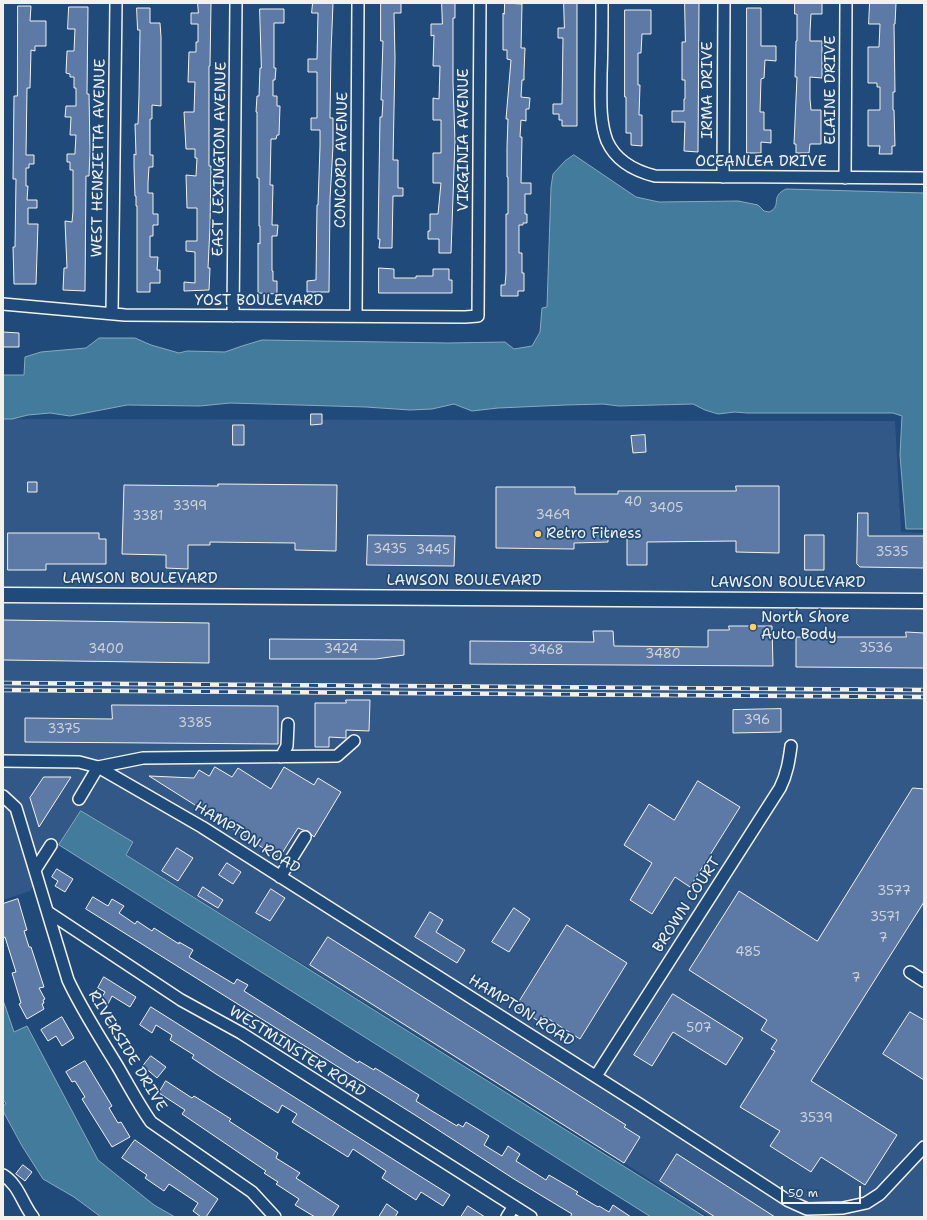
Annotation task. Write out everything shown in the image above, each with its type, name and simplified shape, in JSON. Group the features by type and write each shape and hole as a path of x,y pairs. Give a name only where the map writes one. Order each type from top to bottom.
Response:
{"main road":[{"name":"LAWSON BOULEVARD","path":"3,595 924,601"}],"street":[{"name":"WEST HENRIETTA AVENUE","path":"112,313 116,3"},
{"name":"EAST LEXINGTON AVENUE","path":"233,316 236,3"},
{"name":"CONCORD AVENUE","path":"356,316 358,3"},
{"name":"VIRGINIA AVENUE","path":"478,278 480,3"},
{"name":"OCEANLEA DRIVE","path":"602,3 601,105 604,130 609,144 618,156 631,168 644,174 655,176 924,178"},
{"name":"IRMA DRIVE","path":"723,177 724,3"},
{"name":"ELAINE DRIVE","path":"845,178 846,3"},
{"name":"YOST BOULEVARD","path":"3,304 124,315 465,318 478,316 478,278"},
{"path":"281,757 287,746 288,724"},
{"path":"3,761 79,762 98,767 143,758 337,756 354,742"},
{"name":"BROWN COURT","path":"596,1076 780,788 786,776 791,746"},
{"path":"79,799 98,767"},
{"name":"HAMPTON ROAD","path":"98,767 202,827 596,1076 787,1200 807,1209 844,1208 866,1203 880,1194 924,1147"},
{"name":"RIVERSIDE DRIVE","path":"3,796 16,808 68,980 77,1000 127,1082 141,1108 151,1122 247,1188 275,1217"},
{"path":"280,877 305,837"},
{"path":"35,870 51,845"},
{"name":"WESTMINSTER ROAD","path":"48,912 181,1000 240,1033 531,1217"},
{"path":"910,972 924,981"},
{"path":"3,1175 17,1188 28,1211 34,1217"},
{"path":"507,1217 514,1206"}],"shaded area":[{"path":"574,155 636,197 659,202 738,201 758,205 764,211 769,212 775,207 778,195 786,189 924,193 924,529 906,529 900,455 902,416 893,413 735,412 718,414 693,404 619,406 603,404 566,405 498,408 472,411 454,404 432,409 410,410 366,407 230,403 200,406 127,405 70,416 50,413 3,419 3,375 24,375 25,357 41,352 86,348 99,338 135,338 151,345 179,353 187,351 225,352 262,340 448,343 505,342 514,349 532,346 540,332 542,308 547,307 551,187 553,174 565,161"},
{"path":"3,419 895,421 901,532 924,533 924,1217 709,1217 127,855 134,842 82,811 30,891 3,900"},
{"path":"81,811 133,842 126,855 705,1217 651,1217 59,845"},
{"path":"3,1000 14,1032 27,1026 98,1160 154,1205 175,1217 101,1217 74,1197 43,1179 22,1146 3,1111 3,1107 6,1103 3,1100"}],"building":[{"path":"198,3 211,3 209,66 209,166 211,166 208,268 210,268 209,290 184,291 184,282 195,283 195,252 186,251 186,241 197,241 197,208 187,208 186,175 196,176 197,158 195,158 195,149 186,149 184,112 194,112 195,82 188,82 189,52 196,52 196,42 198,42 198,24 191,24 191,13 198,13"},
{"path":"313,3 333,3 330,118 333,118 333,146 330,199 329,292 307,292 307,281 316,280 317,205 320,146 320,130 311,130 311,118 317,118 317,72 308,72 308,59 317,59 318,13 312,13"},
{"path":"381,3 401,3 401,13 394,13 395,58 393,160 398,160 398,188 403,188 403,196 393,196 392,248 379,248 380,239 378,239 380,117 382,117 383,100 381,100 383,41 381,41"},
{"path":"442,3 455,3 455,18 453,18 453,83 455,141 451,253 439,253 439,239 428,239 428,231 430,231 430,214 438,214 441,183 433,183 433,153 441,153 441,120 433,120 433,98 439,99 440,66 433,66 434,35 431,36 431,24 442,24"},
{"path":"505,3 522,4 521,48 525,48 524,80 522,80 521,97 530,98 529,109 526,109 526,121 521,120 521,183 531,183 531,194 525,194 525,214 527,214 527,223 519,225 519,253 522,253 524,291 518,291 518,296 501,296 501,285 505,285 506,273 506,214 508,214 508,119 506,119 511,60 507,59 507,50 503,50 503,13 504,14"},
{"path":"564,3 577,3 577,126 562,126 562,120 559,120 559,114 553,114 553,104 562,104 563,38 558,38 558,28 564,28"},
{"path":"685,3 699,3 698,152 684,151 685,122 672,122 672,111 684,111 685,80 682,80 682,42 685,42"},
{"path":"795,3 822,3 822,14 811,14 810,32 810,41 822,41 822,78 810,77 811,110 821,110 821,144 810,144 809,153 796,153 796,144 794,144 797,77 795,77 797,14 795,14"},
{"path":"870,3 896,3 894,24 895,92 893,92 895,146 892,146 892,154 879,154 880,146 868,146 868,110 880,110 880,87 877,87 877,83 868,83 868,47 879,47 880,24 869,24"},
{"path":"18,6 31,6 30,21 46,21 46,46 35,46 35,51 31,50 30,88 27,88 26,155 34,155 34,164 29,164 29,168 26,168 26,186 28,186 27,200 37,200 37,208 28,208 28,224 38,224 36,284 14,284 13,247 15,247 16,179 13,179 14,96 17,96"},
{"path":"69,7 88,7 87,94 89,94 90,152 89,176 86,176 85,291 63,290 64,268 67,268 65,221 72,222 73,211 73,170 70,170 70,162 67,162 67,154 75,154 76,135 70,135 71,117 65,117 66,106 76,106 76,88 74,88 74,77 70,77 70,74 66,73 67,51 74,51 75,29 68,29"},
{"path":"137,8 150,8 150,23 160,23 161,37 161,106 152,105 152,119 150,119 150,155 153,155 153,167 149,167 148,183 148,193 153,193 153,214 158,214 158,225 153,225 153,236 150,236 150,257 158,257 157,270 160,270 160,283 150,283 150,292 137,292 137,206 135,196 134,154 136,155 135,124 138,124 140,30 138,30"},
{"path":"747,8 761,8 761,46 776,46 776,61 765,60 764,78 761,79 760,112 764,112 764,130 771,130 771,143 761,142 761,153 747,153"},
{"path":"260,9 284,9 284,23 274,23 274,68 276,68 275,80 273,80 273,96 277,96 277,106 280,106 279,135 277,135 276,139 271,139 270,185 273,185 272,225 278,225 277,236 272,236 272,271 273,281 277,281 277,294 258,293 258,243 260,244 260,226 259,178 257,178 256,112 261,68"},
{"path":"625,10 651,10 651,34 642,34 641,53 638,53 638,85 640,85 639,115 642,115 642,146 631,145 631,133 626,133"},
{"path":"379,268 394,269 394,278 433,276 433,269 449,269 449,280 452,280 452,293 379,293"},
{"path":"3,332 19,333 19,347 3,347"},
{"path":"311,414 322,414 322,424 311,425"},
{"path":"233,425 244,425 244,445 233,445"},
{"path":"645,435 646,452 633,453 631,436"},
{"path":"28,482 37,482 37,492 28,492"},
{"path":"218,484 337,485 336,551 295,550 295,543 210,542 210,545 188,545 188,569 166,568 166,555 122,554 124,485 218,486"},
{"path":"736,486 779,486 779,553 736,552 736,541 647,542 647,565 627,565 627,531 608,531 608,542 574,543 574,549 496,548 496,487 575,487 575,494 618,494 618,491 736,491"},
{"path":"858,513 868,513 868,536 924,536 924,568 860,567 857,564"},
{"path":"8,533 99,533 99,539 106,539 106,564 46,564 46,570 8,570"},
{"path":"368,535 455,536 454,566 367,565"},
{"path":"805,535 824,535 824,570 805,570"},
{"path":"3,620 209,623 209,663 3,660"},
{"path":"729,626 772,626 773,666 470,664 470,641 594,642 593,631 613,631 614,646 708,647 708,630 729,630"},
{"path":"906,632 924,633 924,668 796,667 796,637 906,637"},
{"path":"270,639 404,640 404,655 376,659 270,659"},
{"path":"346,700 370,700 369,731 346,730 346,738 329,737 329,747 315,747 315,703 346,703"},
{"path":"112,705 278,706 278,744 25,742 25,718 112,719"},
{"path":"781,709 781,732 733,733 733,710"},
{"path":"215,767 232,777 238,768 271,789 284,767 314,785 318,778 341,792 314,837 308,831 298,828 279,858 149,776 194,778 199,770 209,776"},
{"path":"44,777 71,777 39,827 30,798"},
{"path":"698,781 740,807 690,887 675,877 652,914 630,900 652,863 624,845 649,804 674,820"},
{"path":"913,788 924,789 924,902 811,1081 897,1135 865,1185 821,1157 811,1172 770,1146 780,1131 740,1107 775,1051 771,1049 777,1040 761,1030 767,1020 689,970 739,891 817,941"},
{"path":"177,848 193,858 178,881 162,871"},
{"path":"227,863 241,872 233,884 219,875"},
{"path":"57,869 73,879 65,892 55,886 58,881 52,877"},
{"path":"203,887 223,900 218,908 198,896"},
{"path":"271,889 285,898 270,921 256,913"},
{"path":"93,897 108,906 112,899 124,906 119,913 135,924 137,921 152,931 154,928 179,944 179,942 193,950 189,957 234,984 237,979 248,985 244,991 358,1063 359,1061 374,1070 375,1068 419,1095 416,1101 457,1126 458,1124 463,1127 466,1122 489,1136 484,1145 502,1156 508,1146 520,1154 516,1161 546,1180 549,1175 578,1192 576,1194 598,1207 599,1206 609,1212 613,1205 631,1217 570,1217 572,1214 86,909"},
{"path":"18,899 27,930 24,931 29,947 31,947 44,987 39,988 45,999 43,1000 44,1003 42,1004 44,1009 27,1019 19,1004 21,1003 12,973 16,972 5,937 3,938 3,904"},
{"path":"514,908 530,919 509,952 492,942"},
{"path":"430,912 443,920 436,932 465,950 457,963 415,937"},
{"path":"567,925 627,963 580,1039 544,1016 540,1022 516,1007"},
{"path":"328,937 626,1125 624,1127 640,1137 624,1163 310,965"},
{"path":"104,977 136,997 130,1007 112,996 108,1004 101,999 105,992 98,988"},
{"path":"673,994 743,1038 726,1065 673,1032 652,1066 634,1055"},
{"path":"151,1007 450,1195 443,1206 421,1192 416,1200 382,1178 386,1171 353,1149 348,1157 292,1122 297,1114 282,1105 278,1113 192,1058 194,1055 170,1040 172,1035 156,1025 152,1033 140,1025"},
{"path":"910,1012 924,1020 924,1080 883,1054"},
{"path":"62,1017 74,1038 62,1046 56,1036 48,1041 41,1030"},
{"path":"151,1056 166,1067 157,1078 143,1066"},
{"path":"85,1061 112,1106 109,1108 118,1123 121,1122 130,1137 112,1147 82,1099 85,1097 75,1081 72,1082 66,1072"},
{"path":"166,1081 192,1098 194,1096 231,1119 229,1121 278,1153 276,1158 300,1173 296,1178 339,1206 332,1217 315,1217 295,1205 299,1199 276,1184 278,1182 264,1173 266,1171 182,1114 185,1110 159,1093"},
{"path":"135,1140 218,1199 206,1217 201,1217 193,1211 198,1203 169,1184 164,1191 145,1178 147,1175 122,1158"},
{"path":"677,1154 775,1217 715,1217 660,1181"},
{"path":"23,1165 32,1172 25,1181 16,1174"},
{"path":"387,1204 398,1212 395,1217 379,1217"},
{"path":"468,1206 485,1217 461,1217"}],"railway":[{"path":"3,683 924,690"},
{"path":"3,690 924,697"}],"place":[{"name":"Retro Fitness","path":"538,534"},
{"name":"North Shore Auto Body","path":"753,627"}]}
